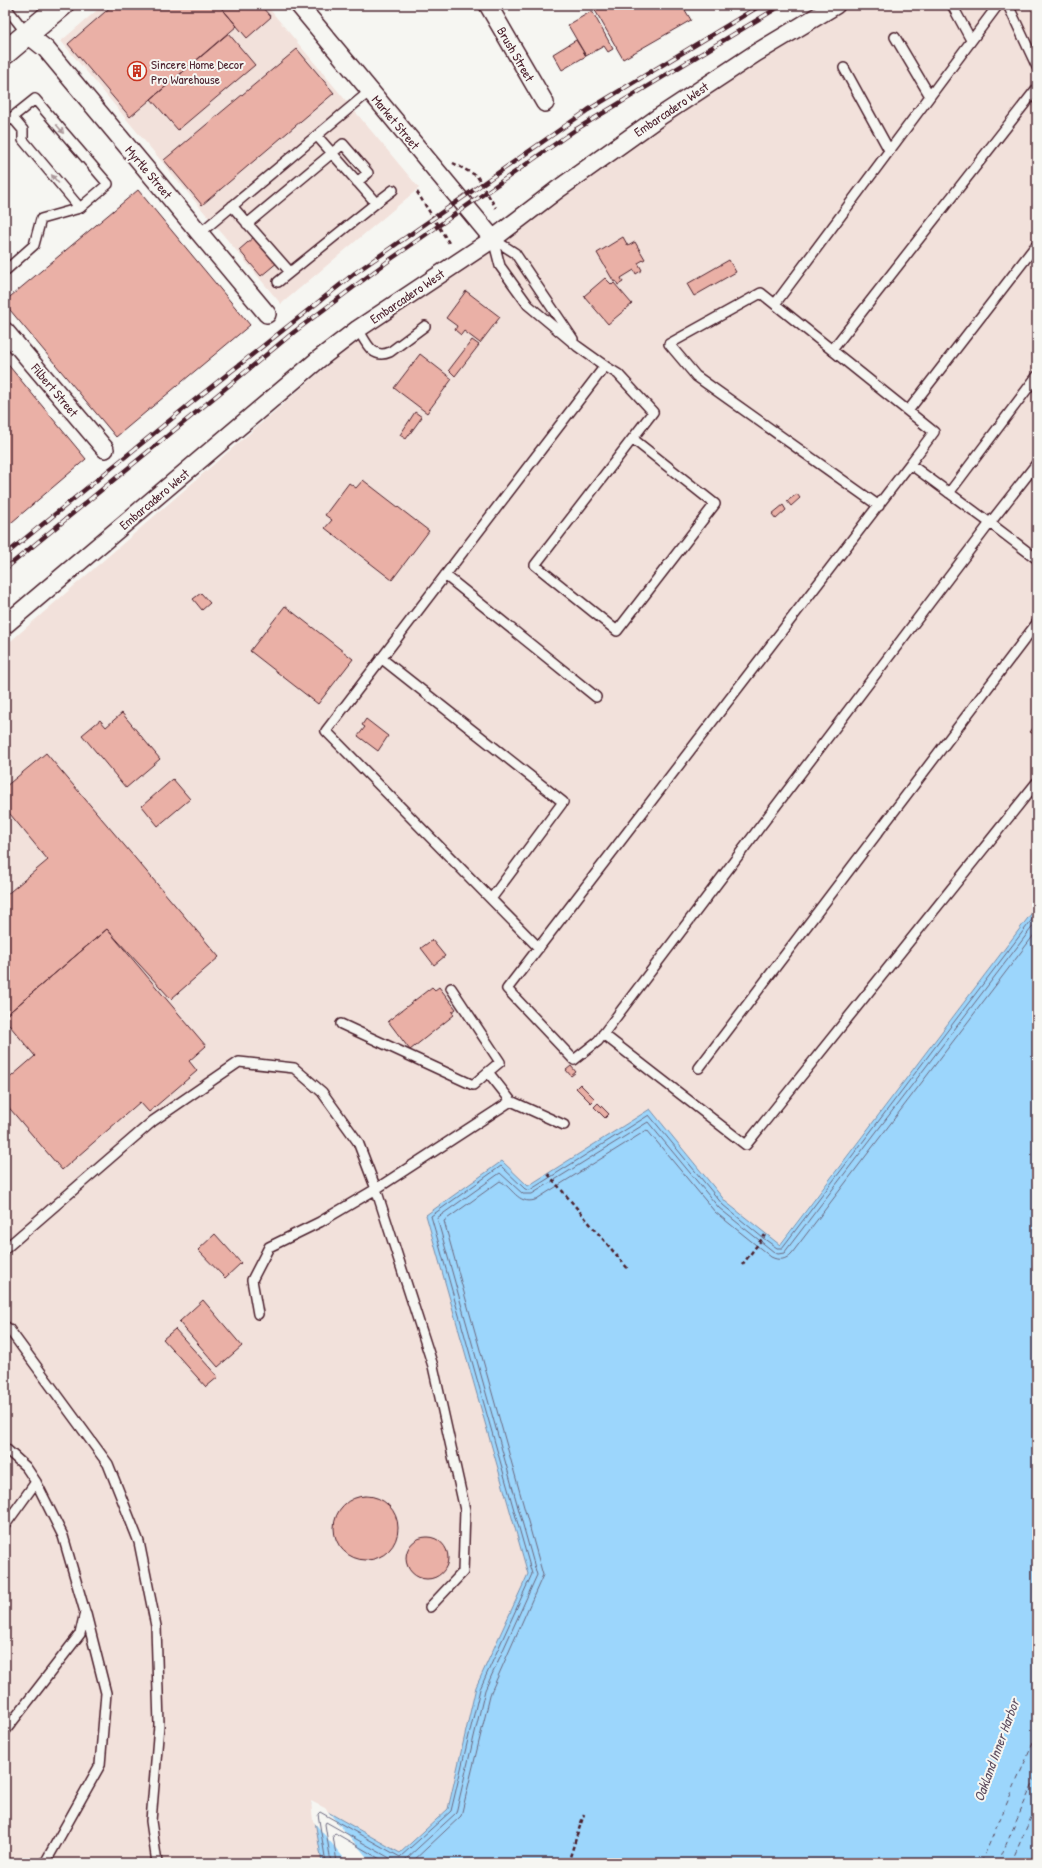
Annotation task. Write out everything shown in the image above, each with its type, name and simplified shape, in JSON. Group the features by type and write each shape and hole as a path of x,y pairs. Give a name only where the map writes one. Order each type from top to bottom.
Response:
{"street":[{"path":"5,53 62,5"},
{"name":"Market Street","path":"299,5 492,240"},
{"name":"Brush Street","path":"488,5 544,103"},
{"name":"Embarcadero West","path":"5,625 319,359 358,329 492,240 557,190 677,105 756,53 836,5"},
{"name":"Myrtle Street","path":"28,34 46,49 267,314"},
{"name":"Filbert Street","path":"5,331 105,449"}],"lane":[{"path":"952,5 971,40"},
{"path":"775,304 998,5"},
{"path":"1008,5 1037,67"},
{"path":"5,6 28,34"},
{"path":"895,37 930,96"},
{"path":"844,68 889,150"},
{"path":"832,350 1037,88"},
{"path":"200,233 370,91"},
{"path":"5,271 34,245 41,219 80,208 108,184 35,99 9,120 23,130 23,140 80,208"},
{"path":"317,136 376,203"},
{"path":"247,224 343,144 368,172 357,182"},
{"path":"278,282 393,190"},
{"path":"232,206 290,272"},
{"path":"492,240 500,266 528,305 576,346 618,374 653,412 632,439 536,565 617,631 714,504 632,439"},
{"path":"492,240 515,253 576,346"},
{"path":"908,411 1037,244"},
{"path":"879,506 696,376 669,344 761,292 934,432 879,506 507,989 574,1060 603,1034 1037,462"},
{"path":"358,329 370,349 375,353 384,355 425,326"},
{"path":"539,948 326,731 605,366"},
{"path":"949,493 1037,376"},
{"path":"910,464 1037,559"},
{"path":"445,575 596,697"},
{"path":"698,1068 1037,623"},
{"path":"381,658 563,802 491,899"},
{"path":"603,1034 746,1145 1037,782"},
{"path":"341,1024 473,1085 500,1062 452,988"},
{"path":"5,1249 153,1121 239,1062 294,1068 322,1092 358,1142 376,1189 433,1366 465,1510 463,1572 430,1608"},
{"path":"488,1072 511,1101 564,1124"},
{"path":"258,1314 252,1280 269,1247 320,1222 376,1189 511,1101"},
{"path":"5,1326 9,1329 108,1464 140,1542 156,1626 159,1725 151,1821 157,1863"},
{"path":"5,1448 26,1467 36,1482 63,1536 106,1692 100,1765 45,1863"},
{"path":"5,1525 36,1482"},
{"path":"5,1731 80,1634 85,1612"}],"path":[{"path":"453,163 477,176 496,208"},
{"path":"417,192 449,243"},
{"path":"548,1174 628,1270"},
{"path":"742,1265 765,1235"},
{"path":"568,1863 584,1814"}],"shaded area":[{"name":"Sincere Home Decor Pro Warehouse","path":"103,5 266,5 419,188 281,304 61,41"},
{"path":"854,5 1037,5 1037,906 779,1245 726,1202 650,1109 528,1186 426,1215 528,1574 476,1687 448,1809 400,1853 313,1803 322,1863 5,1863 5,646 343,352 646,134 773,51"}],"water":[{"name":"Oakland Inner Harbor","path":"1037,906 1037,1863 322,1863 312,1803 400,1853 448,1809 476,1687 528,1574 426,1215 502,1161 528,1186 650,1109 726,1202 780,1245"}],"pier":[{"path":"311,1801 325,1808 372,1863 348,1863 313,1821"}],"building":[{"name":"Sincere Home Decor Pro Warehouse","path":"113,5 219,5 237,26 130,117 68,44"},
{"path":"219,5 260,5 271,17 247,38"},
{"path":"592,5 682,5 691,20 623,59"},
{"path":"592,11 613,49 608,52 604,46 586,56 568,25"},
{"path":"228,33 255,65 178,130 151,99"},
{"path":"576,40 586,56 562,70 553,54"},
{"path":"297,49 334,93 202,205 164,160"},
{"path":"138,190 250,325 116,437 5,304 5,301"},
{"path":"255,236 278,262 261,276 239,250"},
{"path":"623,237 628,246 635,242 645,259 638,263 642,270 636,274 634,270 621,278 623,282 618,285 616,281 614,282 597,253"},
{"path":"729,260 736,272 694,296 687,284"},
{"path":"605,278 612,285 614,283 632,304 608,324 584,296"},
{"path":"466,291 500,317 480,343 464,331 461,335 455,330 457,326 446,318"},
{"path":"472,340 479,345 455,376 449,370"},
{"path":"420,354 452,379 427,413 394,388"},
{"path":"5,361 86,459 5,528"},
{"path":"415,412 422,417 406,439 400,435"},
{"path":"363,480 429,531 392,580 325,528 332,520 325,515 349,483 356,488"},
{"path":"797,494 800,498 791,506 787,501"},
{"path":"783,505 786,510 776,519 772,514"},
{"path":"201,593 210,603 202,610 193,599"},
{"path":"285,606 353,659 318,704 250,651"},
{"path":"122,713 160,759 126,788 82,735 100,720 106,727"},
{"path":"366,719 388,736 378,751 358,736 365,727 362,725"},
{"path":"1037,723 1037,736 1030,732"},
{"path":"46,753 219,957 171,999 107,929 5,1016 5,896 48,860 5,808 5,787"},
{"path":"173,779 190,799 158,826 142,806"},
{"path":"107,929 206,1046 189,1061 197,1071 149,1112 140,1102 62,1170 5,1103 5,1082 35,1056 5,1020 5,1016"},
{"path":"432,940 445,956 434,965 421,948"},
{"path":"432,987 435,990 439,987 456,1009 452,1012 454,1015 410,1050 388,1021"},
{"path":"571,1066 576,1072 571,1076 566,1070"},
{"path":"580,1084 595,1099 591,1103 576,1088"},
{"path":"598,1103 609,1114 605,1118 594,1107"},
{"path":"215,1234 241,1263 225,1278 198,1250"},
{"path":"203,1300 242,1346 218,1367 179,1322"},
{"path":"175,1329 218,1377 206,1387 163,1339"},
{"path":"360,1496 372,1496 389,1505 396,1516 398,1528 396,1540 389,1551 372,1560 360,1560 348,1555 339,1546 334,1534 334,1522 339,1510 348,1501"},
{"path":"427,1537 442,1543 448,1558 442,1573 427,1579 412,1573 406,1558 412,1543"}],"ferry route":[{"path":"981,1863 1037,1734"},
{"path":"998,1863 1037,1774"},
{"path":"1011,1863 1037,1804"},
{"path":"1033,1863 1037,1853"}],"railway":[{"path":"5,555 191,403 355,273 588,110 761,5"},
{"path":"5,569 294,332 391,259 575,130 782,5"}],"place":[{"name":"Sincere Home Decor Pro Warehouse","path":"137,71"}]}
